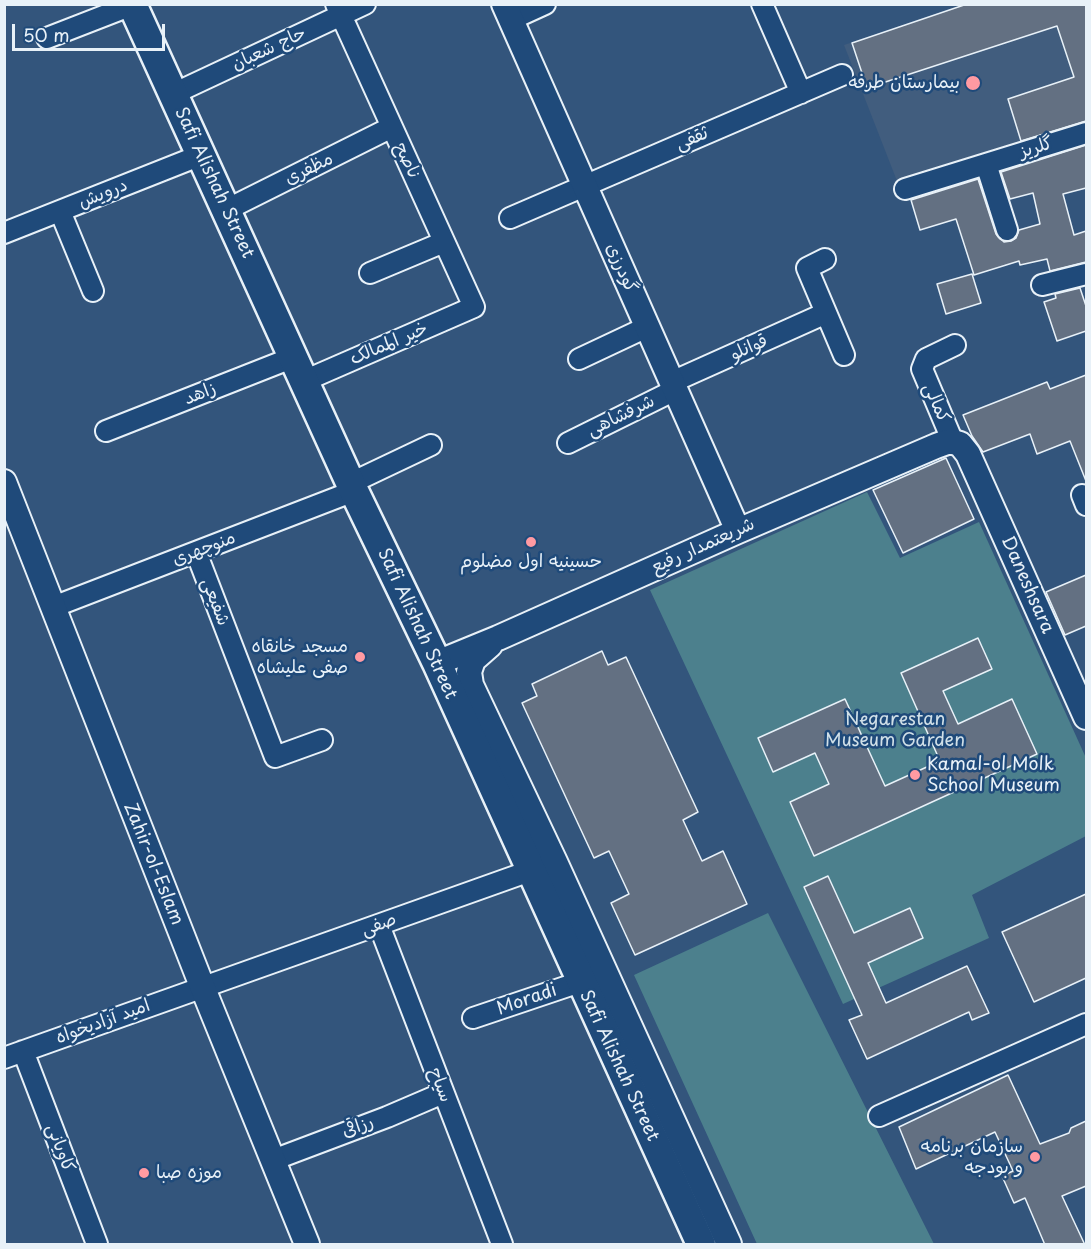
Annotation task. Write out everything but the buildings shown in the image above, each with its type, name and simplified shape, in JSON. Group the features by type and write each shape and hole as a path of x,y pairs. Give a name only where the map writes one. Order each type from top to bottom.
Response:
{"main road":[{"name":"Safi Alishah Street","path":"132,5 353,487 437,663 543,867 580,982 701,1245"}],"street":[{"name":"حاج شعبان","path":"173,94 338,10 365,4"},
{"path":"507,12 545,4"},
{"path":"762,4 801,93"},
{"path":"47,38 132,5"},
{"name":"ناصح","path":"338,10 474,307"},
{"name":"گودرزی","path":"507,12 738,531"},
{"name":"ثقفی","path":"510,218 842,75"},
{"name":"مظفری","path":"226,210 392,128"},
{"name":"گلریز","path":"905,189 1086,133"},
{"name":"درویش","path":"4,233 201,155"},
{"path":"986,164 1007,230"},
{"path":"60,211 93,291"},
{"path":"370,273 444,242"},
{"path":"825,259 807,268 844,355"},
{"path":"1042,285 1086,274"},
{"name":"خیر الممالک","path":"299,369 474,307"},
{"name":"قوانلو","path":"673,386 826,313"},
{"path":"579,359 647,327"},
{"name":"کمالی","path":"955,345 926,359 922,369 961,448"},
{"name":"زاهد","path":"106,431 299,369"},
{"name":"شرفشاهی","path":"568,443 673,386"},
{"name":"شریعتمدار رفیع","path":"437,663 936,446 946,442 961,448"},
{"name":"منوچهری","path":"53,607 196,552 353,487 431,445"},
{"name":"Daneshsara","path":"961,448 1081,692 1086,717"},
{"name":"Zahir-ol-Eslam","path":"4,482 12,522 53,607 307,1245"},
{"name":"شفیعی","path":"196,552 275,757 322,740"},
{"name":"Safi Alishah Street","path":"498,638 473,660 469,672 471,685 543,867 729,1245"},
{"name":"صفی","path":"202,986 543,867"},
{"name":"سیاح","path":"379,925 502,1245"},
{"name":"Moradi","path":"473,1018 580,982"},
{"name":"امید آزادیخواه","path":"14,1054 202,986"},
{"path":"879,1116 1086,1024"},
{"name":"کاویانی","path":"14,1054 98,1245"},
{"name":"رزاقی","path":"273,1160 443,1093"}],"shaded area":[{"name":"بیمارستان طرفه","path":"967,5 1086,5 1086,121 897,181 844,45"}],"green space":[{"name":"Negarestan Museum Garden","path":"867,492 900,558 979,522 1086,758 1086,836 972,895 989,938 843,1004 650,590"},
{"path":"768,913 934,1244 757,1244 634,975"}],"place":[{"name":"بیمارستان طرفه","path":"973,83"},
{"name":"حسینیه اول مضلوم","path":"531,542"},
{"name":"مسجد خانقاه صفی علیشاه","path":"360,657"},
{"name":"Kamal-ol Molk School Museum","path":"915,775"},
{"name":"سازمان برنامه و بودجه","path":"1035,1157"},
{"name":"موزه صبا","path":"144,1173"}]}
